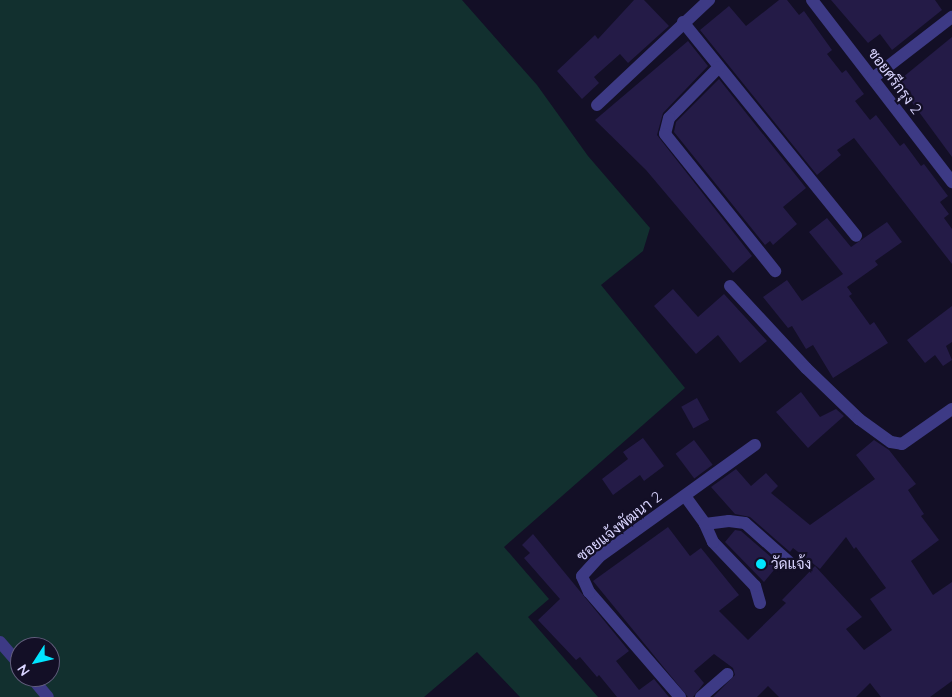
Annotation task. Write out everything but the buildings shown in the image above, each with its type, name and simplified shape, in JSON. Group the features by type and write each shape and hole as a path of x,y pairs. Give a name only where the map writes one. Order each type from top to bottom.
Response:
{"street":[{"path":"597,105 683,22 709,0"},
{"name":"ซอยศรีกรุง 2","path":"812,0 952,182"},
{"path":"873,78 952,17"},
{"path":"683,22 856,236"},
{"path":"719,67 669,118 665,134 775,271"},
{"path":"730,286 806,368 860,418 891,442 902,444 952,409"},
{"name":"ซอยแจ้งพัฒนา 2","path":"680,697 589,592 582,576 600,557 755,445"},
{"path":"685,496 705,524 713,542 755,586 760,603"},
{"path":"705,524 729,521 745,523 790,564"},
{"path":"0,642 10,654"},
{"path":"701,697 727,674"},
{"path":"40,687 48,697"}],"green space":[{"path":"0,0 462,0 537,85 588,156 650,228 643,251 601,285 685,388 504,547 549,599 528,617 598,697 520,697 477,652 424,697 0,697"}],"place":[{"name":"วัดแจ้ง","path":"761,564"}]}
